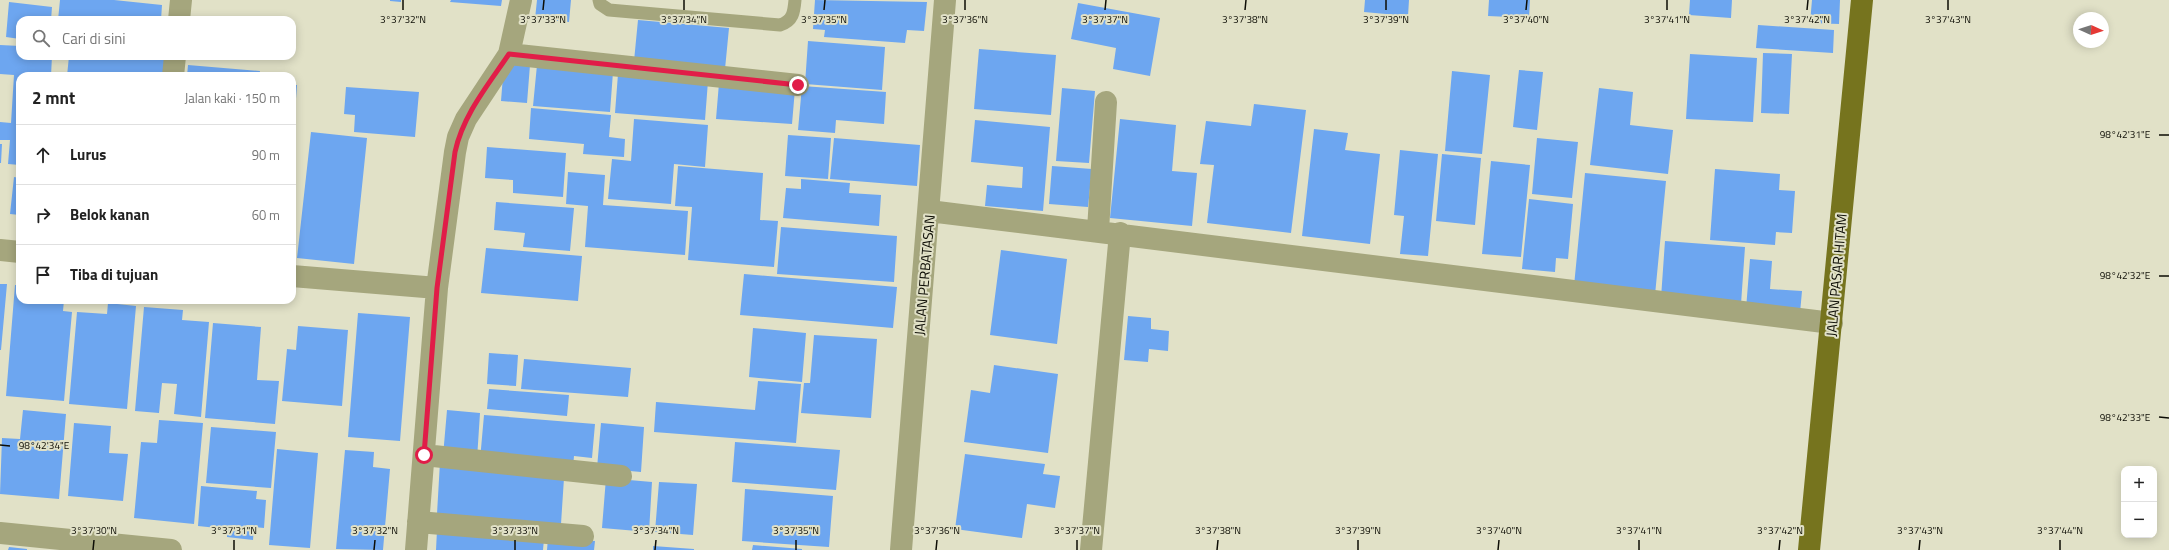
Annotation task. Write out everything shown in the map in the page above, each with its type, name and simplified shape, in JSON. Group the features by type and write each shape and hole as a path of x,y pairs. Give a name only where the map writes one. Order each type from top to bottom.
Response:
{"main road":[{"name":"JALAN PASAR HITAM","path":"1810,550 1862,0"}],"street":[{"path":"179,16 181,0"},
{"path":"416,550 437,288 458,137 466,119 509,54 521,0"},
{"name":"JALAN PERBATASAN","path":"901,550 945,0"},
{"path":"509,54 798,85"},
{"path":"173,72 175,60"},
{"path":"1098,230 1106,102"},
{"path":"929,210 1832,323"},
{"path":"1091,550 1120,233"},
{"path":"0,250 16,252"},
{"path":"296,276 437,288"},
{"path":"424,455 621,476"},
{"path":"418,522 583,536"},
{"path":"0,533 171,550"}],"lane":[{"path":"599,0 600,4 609,10 780,25 787,23 792,18 795,0"}],"building":[{"path":"60,0 114,0 162,5 161,16 58,16"},
{"path":"401,0 401,2 390,1"},
{"path":"451,0 502,0 501,6 450,2"},
{"path":"537,0 571,0 569,22 535,19"},
{"path":"815,0 927,2 924,31 907,30 905,43 824,37 825,30 813,29"},
{"path":"1365,0 1409,0 1408,16 1364,12"},
{"path":"1489,0 1530,0 1529,18 1488,16"},
{"path":"1690,0 1732,0 1731,18 1689,15"},
{"path":"1812,0 1840,0 1839,24 1810,23"},
{"path":"9,2 52,7 51,16 16,16 16,38 6,37"},
{"path":"1078,3 1160,18 1150,76 1113,69 1116,48 1071,39"},
{"path":"638,20 729,28 725,69 634,61"},
{"path":"1758,25 1834,30 1833,53 1756,48"},
{"path":"808,41 885,47 882,90 805,84"},
{"path":"0,45 16,46 16,60 52,60 51,72 16,72 16,165 8,164 10,140 0,140 0,122 11,123 14,75 0,74"},
{"path":"979,49 1056,55 1051,115 974,109"},
{"path":"1763,53 1792,54 1789,114 1761,113"},
{"path":"1690,54 1757,58 1753,122 1686,119"},
{"path":"69,60 166,60 167,72 67,72"},
{"path":"504,63 530,65 527,103 501,101"},
{"path":"188,65 260,71 260,72 187,72"},
{"path":"537,65 613,72 610,112 533,106"},
{"path":"1519,70 1543,72 1537,130 1513,127"},
{"path":"1452,71 1490,75 1482,154 1445,151"},
{"path":"618,74 708,81 705,120 615,113"},
{"path":"719,83 795,89 792,124 716,119"},
{"path":"802,86 886,92 884,124 836,120 835,133 798,130"},
{"path":"346,87 419,92 415,137 354,132 355,115 344,114"},
{"path":"1062,88 1095,91 1089,163 1056,161"},
{"path":"1599,88 1633,92 1630,125 1673,130 1668,174 1590,165"},
{"path":"1254,104 1306,110 1291,233 1207,223 1214,165 1200,164 1206,121 1251,126"},
{"path":"531,108 611,115 609,137 625,139 624,157 583,154 584,144 529,139"},
{"path":"634,119 708,125 705,167 674,164 671,204 608,199 612,159 631,161"},
{"path":"1120,119 1176,125 1172,171 1197,173 1192,226 1110,218"},
{"path":"975,120 1050,127 1043,211 985,206 987,185 1022,188 1023,167 971,162"},
{"path":"1314,129 1348,133 1345,150 1380,154 1370,244 1302,236"},
{"path":"311,132 367,138 354,264 297,258"},
{"path":"788,135 831,138 828,179 785,176"},
{"path":"834,138 920,145 917,186 830,179"},
{"path":"1537,138 1578,142 1572,198 1532,194"},
{"path":"0,144 2,144 1,163 0,163"},
{"path":"487,147 566,153 563,197 513,193 513,180 485,178"},
{"path":"1400,150 1438,154 1428,256 1400,254 1404,216 1394,215"},
{"path":"1442,154 1481,158 1475,225 1436,221"},
{"path":"1491,161 1530,165 1521,257 1482,254"},
{"path":"678,166 763,173 760,220 778,221 774,267 688,260 692,207 675,206"},
{"path":"1052,166 1092,169 1088,207 1049,204"},
{"path":"1715,169 1780,174 1779,190 1795,191 1792,233 1776,232 1775,245 1710,240"},
{"path":"568,172 605,175 603,205 688,211 685,255 585,247 588,206 566,204"},
{"path":"1585,173 1666,181 1655,295 1574,286"},
{"path":"14,177 16,177 16,215 10,214"},
{"path":"801,179 850,183 849,193 881,195 879,226 783,218 786,188 801,189"},
{"path":"1529,199 1573,204 1568,259 1556,258 1555,272 1522,269"},
{"path":"496,202 574,208 570,251 523,247 525,233 494,230"},
{"path":"781,227 897,236 894,282 777,274"},
{"path":"1665,241 1745,247 1741,304 1661,298"},
{"path":"486,248 582,256 578,301 481,293"},
{"path":"1001,250 1067,259 1057,344 990,335"},
{"path":"1750,259 1772,261 1770,289 1802,291 1800,313 1746,309"},
{"path":"744,274 897,287 893,328 740,315"},
{"path":"0,284 7,284 1,350 0,350"},
{"path":"16,285 16,304 64,304 63,311 72,312 64,401 6,396"},
{"path":"108,304 136,306 127,409 69,404 77,312 107,314"},
{"path":"144,307 183,310 182,320 209,322 201,417 174,414 177,384 162,383 159,413 135,411"},
{"path":"358,313 410,317 400,441 348,437"},
{"path":"1128,316 1151,318 1151,329 1169,331 1168,351 1149,349 1148,362 1124,360"},
{"path":"213,323 261,327 257,380 279,381 275,424 205,418"},
{"path":"298,326 348,330 342,406 282,401 287,349 296,350"},
{"path":"753,328 806,333 802,382 749,377"},
{"path":"814,335 877,339 871,418 801,413 804,383 810,383"},
{"path":"489,353 518,355 516,386 487,384"},
{"path":"524,359 631,368 628,397 521,389"},
{"path":"994,365 1058,374 1048,453 964,442 971,390 990,393"},
{"path":"758,381 801,384 796,443 654,432 656,402 755,410"},
{"path":"489,389 569,395 567,416 487,409"},
{"path":"23,410 66,414 59,499 0,494 2,438 20,439"},
{"path":"447,410 480,413 477,459 443,456"},
{"path":"484,415 595,424 592,458 574,456 573,467 480,460"},
{"path":"159,420 203,423 194,524 134,518 141,442 157,443"},
{"path":"74,423 111,426 109,453 128,454 123,501 68,496"},
{"path":"601,423 644,427 641,472 597,468"},
{"path":"211,427 276,432 271,488 206,483"},
{"path":"735,442 840,450 836,490 732,482"},
{"path":"277,449 318,453 310,548 269,545"},
{"path":"345,450 374,452 373,467 390,469 383,550 336,549"},
{"path":"965,454 1045,464 1043,474 1060,476 1055,508 1027,504 1022,538 955,529"},
{"path":"440,462 564,478 561,524 437,514"},
{"path":"606,478 652,482 649,532 602,528"},
{"path":"659,482 697,484 693,535 655,532"},
{"path":"201,486 257,491 256,499 266,500 264,528 254,527 253,540 227,537 227,529 198,526"},
{"path":"745,489 833,496 829,547 742,541"},
{"path":"437,530 544,539 543,550 436,550"},
{"path":"548,538 595,541 594,550 547,550"},
{"path":"753,545 802,549 802,550 752,550"},
{"path":"653,546 694,549 694,550 653,550"},
{"path":"9,547 27,549 27,550 8,550"}],"route":[{"path":"424,455 437,288 458,137 466,119 509,54 798,85"}]}
